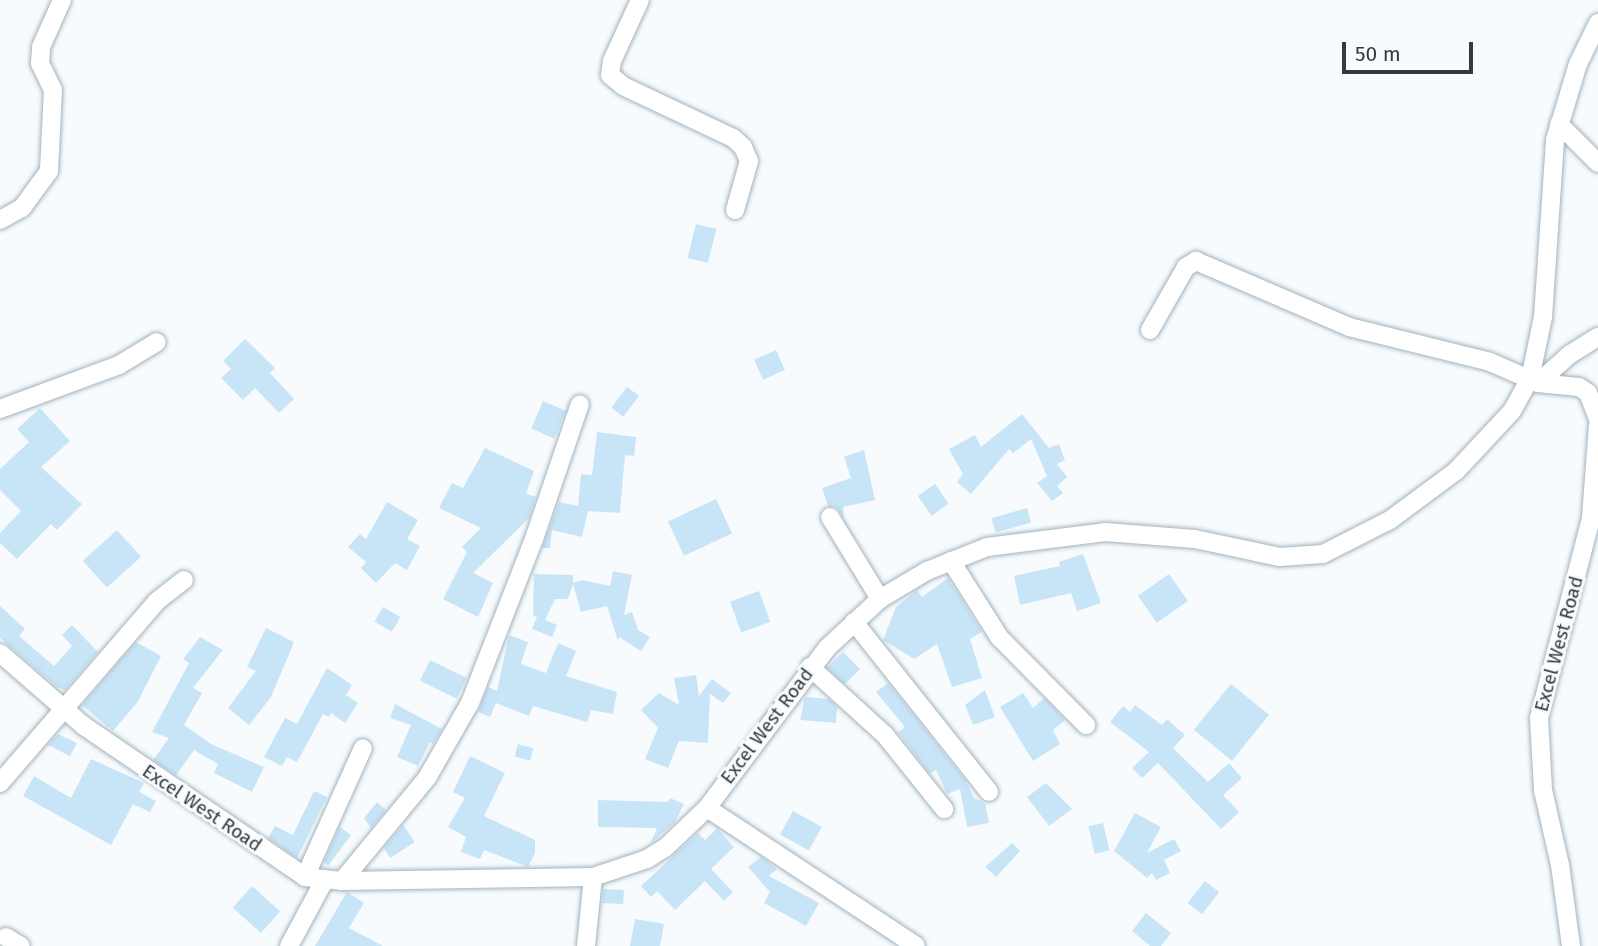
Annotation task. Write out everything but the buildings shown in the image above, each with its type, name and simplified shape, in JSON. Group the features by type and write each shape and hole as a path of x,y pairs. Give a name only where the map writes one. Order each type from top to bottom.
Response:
{"street":[{"path":"0,220 22,208 49,171 53,90 40,63 41,47 62,0"},
{"path":"640,0 612,61 610,75 623,86 733,138 743,147 749,161 735,210"},
{"name":"Excel West Road","path":"0,653 64,709 305,877 342,881 593,877 657,853 706,808 810,667 853,622 880,599 951,561 987,547 1105,532 1209,541 1280,557 1323,554 1390,520 1457,471 1512,411 1534,381 1543,317 1549,190 1559,124 1598,23"},
{"path":"1559,124 1598,163"},
{"path":"1150,330 1185,267 1196,261 1349,327 1480,359 1534,381 1585,390 1598,419"},
{"path":"1534,381 1598,337"},
{"path":"0,409 119,365 157,342"},
{"path":"342,881 427,778 461,721 486,670 580,404"},
{"name":"Excel West Road","path":"1572,946 1555,838 1542,790 1539,718 1591,518 1598,425"},
{"path":"830,517 880,599"},
{"path":"951,561 999,637 1086,725"},
{"path":"0,783 157,601 184,580"},
{"path":"853,622 989,792"},
{"path":"810,667 885,735 944,809"},
{"path":"305,877 363,748"},
{"path":"706,808 916,946"},
{"path":"586,946 593,877"},
{"path":"289,946 324,881"}]}
